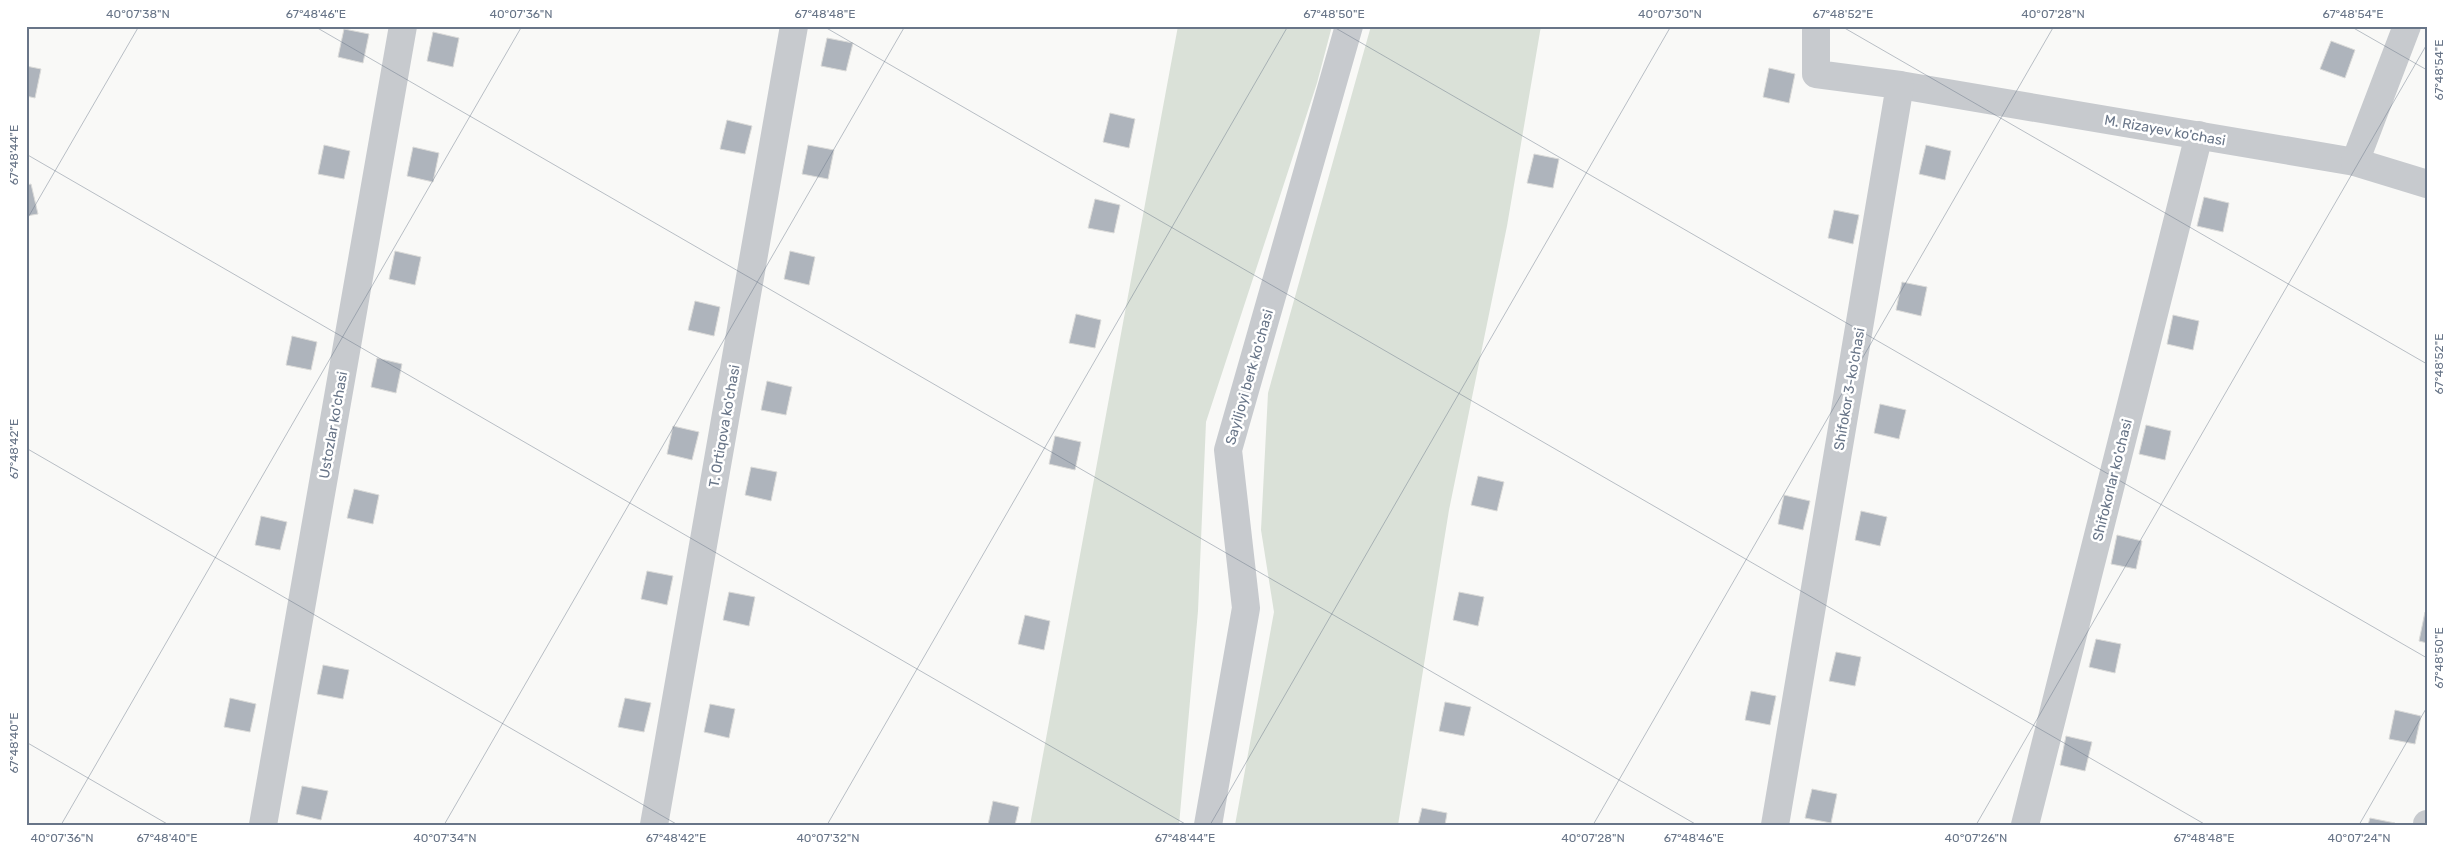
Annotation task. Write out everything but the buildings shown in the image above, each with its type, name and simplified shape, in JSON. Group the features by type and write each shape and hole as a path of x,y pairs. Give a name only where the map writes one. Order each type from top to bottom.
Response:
{"street":[{"name":"Ustozlar ko'chasi","path":"263,825 403,26"},
{"name":"T. Ortiqova ko'chasi","path":"654,825 794,26"},
{"name":"Sayiljoyi berk ko'chasi","path":"1208,825 1246,608 1228,450 1349,26"},
{"path":"1816,26 1816,74 1900,84"},
{"path":"2355,162 2407,26"},
{"name":"M. Rizayev ko'chasi","path":"1900,84 2355,162 2427,184"},
{"name":"Shifokor 3-ko'chasi","path":"1775,825 1900,84"},
{"name":"Shifokorlar ko'chasi","path":"2025,825 2198,136"}],"shaded area":[{"path":"1178,26 1332,26 1317,83 1206,422 1198,611 1179,825 1030,825"},
{"path":"1371,26 1541,26 1507,226 1449,510 1398,825 1235,825 1274,612 1261,530 1268,393"}]}
